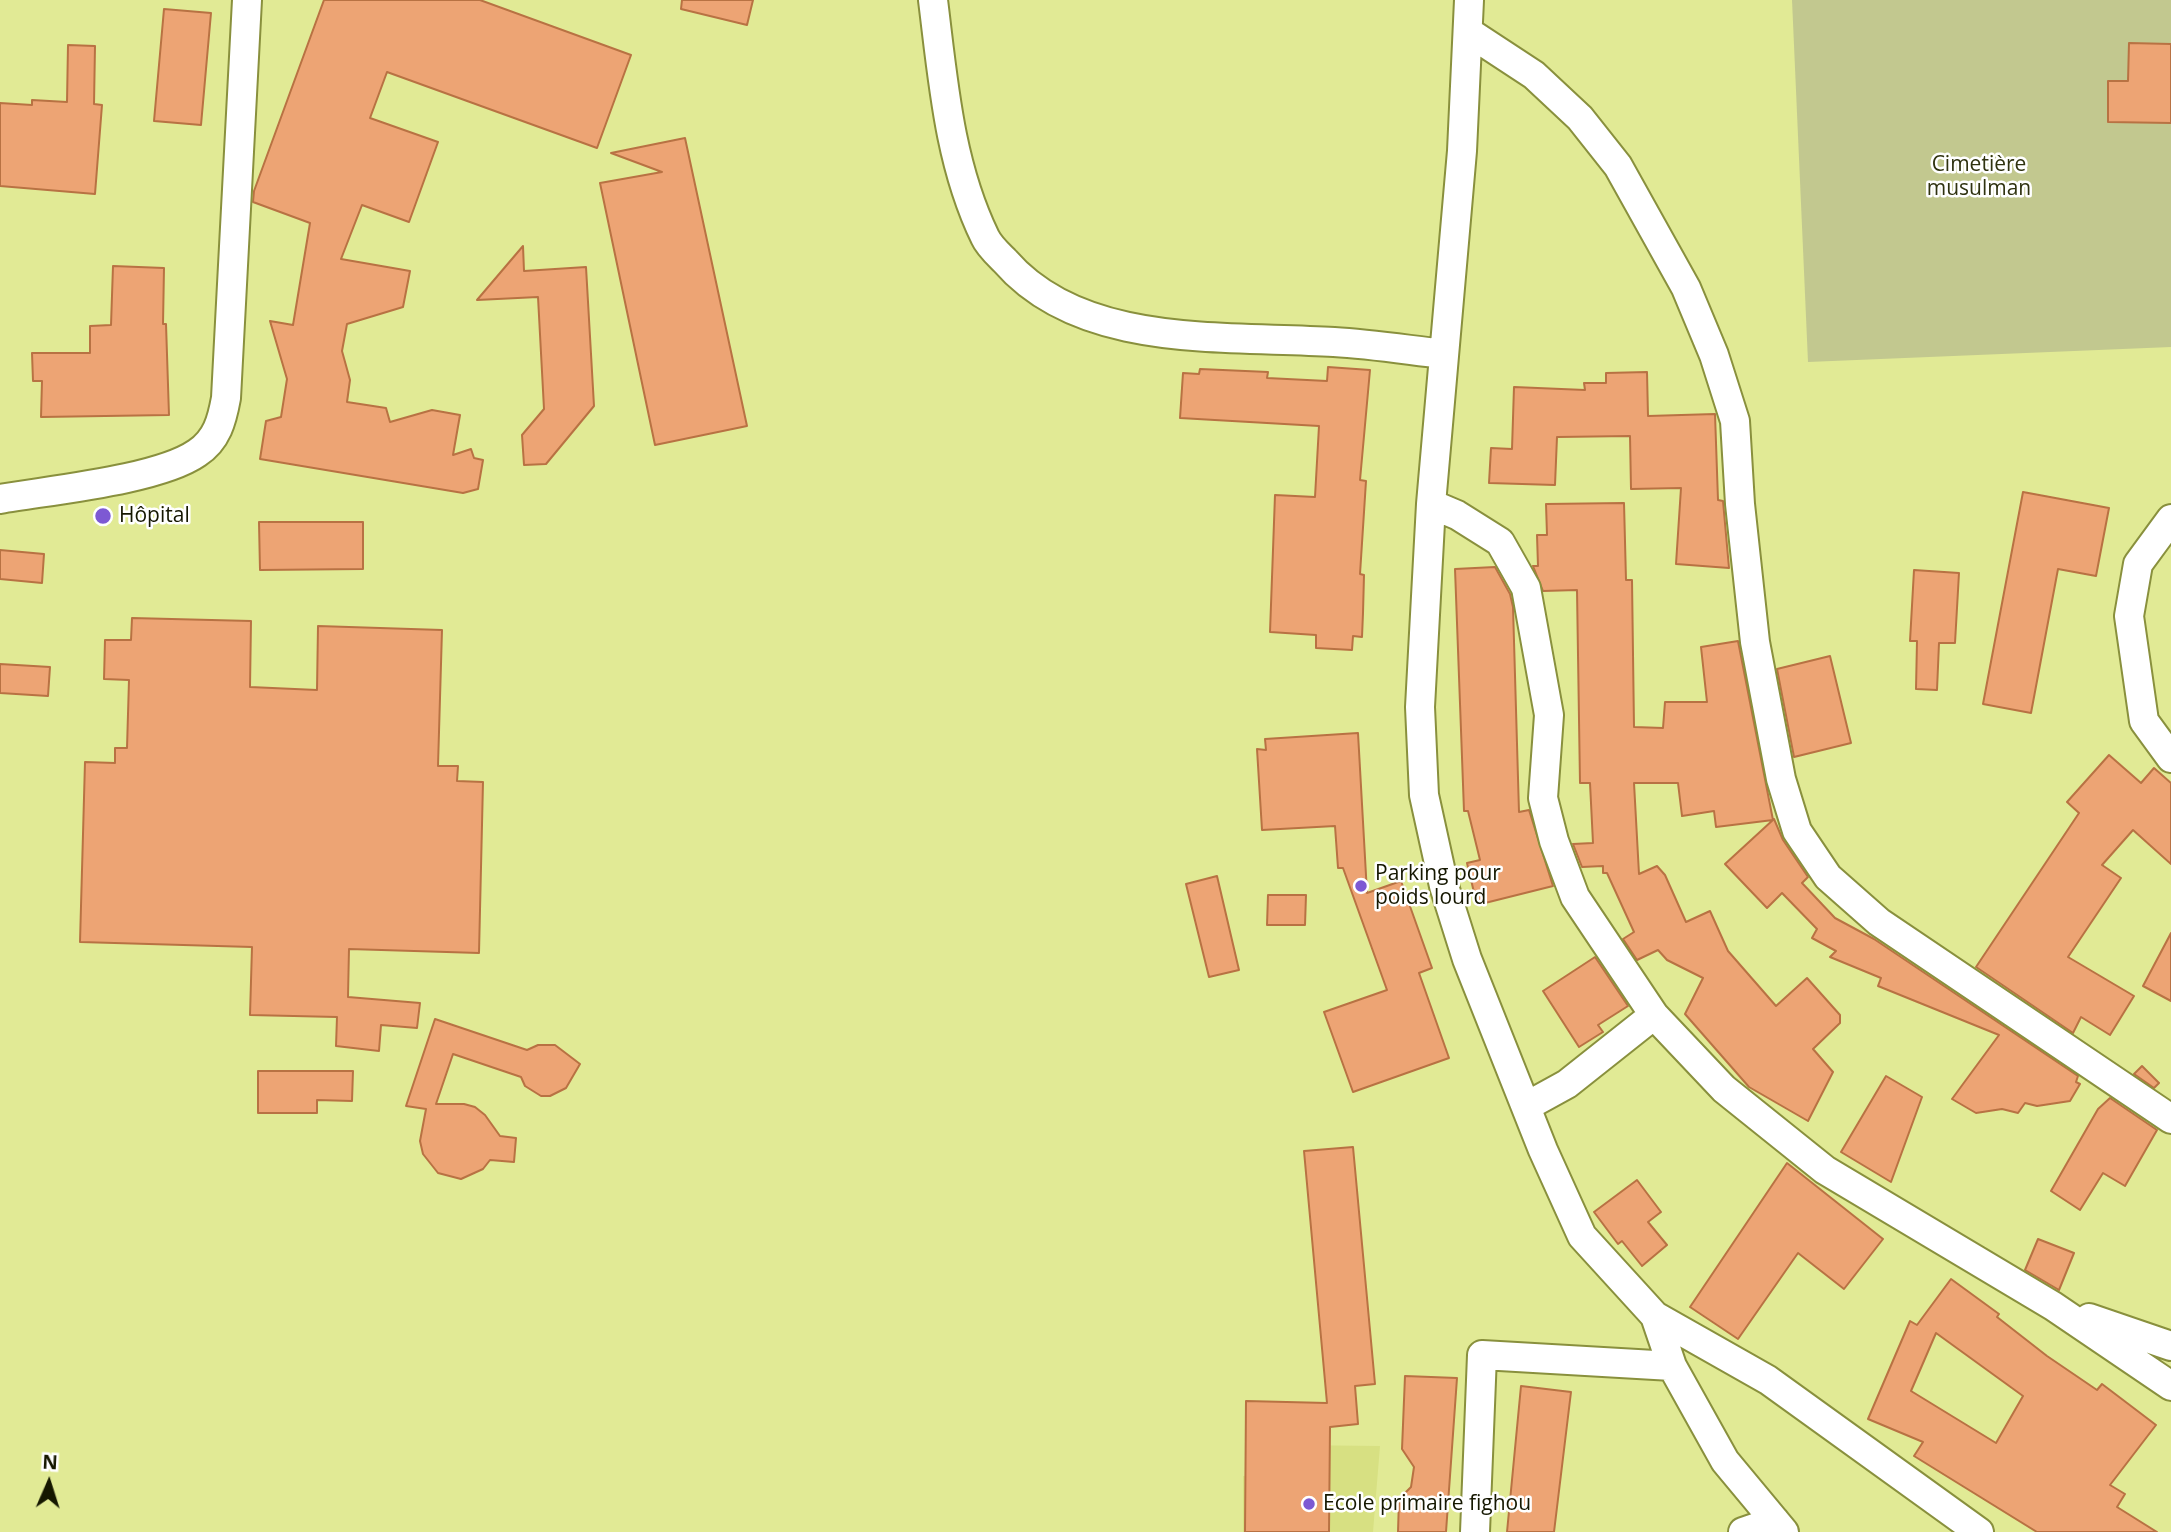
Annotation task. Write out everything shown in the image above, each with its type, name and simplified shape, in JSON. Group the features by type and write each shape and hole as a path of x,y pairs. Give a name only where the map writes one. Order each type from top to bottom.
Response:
{"street":[{"path":"0,499 170,468 200,452 220,428 227,385 247,0"},
{"path":"933,0 945,103 957,160 985,239 1021,280 1067,310 1119,325 1193,337 1336,342 1444,354"},
{"path":"1469,0 1470,33 1432,504 1420,706 1424,795 1444,886 1467,959 1582,1236 1655,1316 1768,1380 1979,1532"},
{"path":"1470,33 1534,75 1580,118 1618,166 1686,288 1709,344 1735,421 1740,504 1755,642 1781,779 1797,831 1828,877 1879,922 2171,1119"},
{"path":"1432,504 1457,515 1500,542 1527,588 1549,715 1543,798 1554,841 1575,897 1654,1015 1724,1088 1825,1170 2053,1306 2171,1386"},
{"path":"2171,519 2138,564 2129,617 2144,721 2171,758"},
{"path":"1527,1106 1567,1084 1654,1015"},
{"path":"2053,1306 2171,1346"},
{"path":"1655,1316 1672,1366 1725,1461 1779,1527"},
{"path":"1475,1532 1482,1354 1672,1366"},
{"path":"1743,1532 1779,1527"}],"shaded area":[{"name":"Ecole primaire fighou","path":"1290,1445 1380,1446 1373,1532 1243,1532 1243,1476 1288,1475"}],"green space":[{"name":"Cimetière musulman","path":"1792,0 2171,0 2171,347 1808,362"}],"building":[{"path":"324,0 480,0 631,55 597,148 387,72 370,118 438,142 409,222 362,205 341,259 410,271 403,307 347,324 342,351 350,380 347,402 386,408 390,422 432,410 460,415 453,455 471,449 474,458 483,460 478,489 463,493 260,459 266,421 281,417 287,379 270,321 293,325 310,223 253,202 254,191"},
{"path":"682,0 753,0 747,25 681,9"},
{"path":"164,9 211,13 201,125 154,121"},
{"path":"2129,43 2171,44 2171,123 2108,122 2108,81 2128,81"},
{"path":"68,45 95,46 94,104 102,105 95,194 0,186 0,103 32,105 32,100 67,102"},
{"path":"685,138 747,426 655,445 600,183 662,172 611,153"},
{"path":"523,246 524,271 586,267 594,406 546,464 524,465 522,435 544,409 538,297 477,300"},
{"path":"113,266 164,268 163,324 166,324 169,415 41,417 42,381 33,381 32,353 90,353 90,326 111,325"},
{"path":"1328,367 1370,370 1360,480 1366,481 1360,574 1364,575 1362,637 1353,636 1352,650 1316,648 1316,635 1270,632 1275,495 1315,497 1319,426 1180,418 1183,373 1199,374 1200,369 1268,372 1267,378 1327,381"},
{"path":"1647,372 1648,416 1715,414 1718,500 1723,501 1729,568 1676,564 1681,488 1631,489 1630,436 1557,437 1555,485 1489,483 1491,448 1512,449 1514,387 1585,390 1584,383 1606,383 1606,373"},
{"path":"2023,492 2109,508 2096,576 2058,569 2031,713 1983,704"},
{"path":"1624,503 1626,580 1632,580 1634,727 1663,728 1665,702 1707,702 1701,647 1738,641 1773,820 1716,827 1714,811 1682,816 1678,783 1634,783 1639,874 1657,866 1665,875 1686,922 1710,911 1728,951 1776,1006 1807,978 1840,1015 1840,1023 1813,1049 1833,1072 1808,1121 1749,1087 1685,1014 1703,978 1667,960 1658,950 1637,960 1623,939 1634,932 1607,873 1603,873 1603,866 1582,867 1573,844 1593,843 1590,783 1580,783 1577,590 1543,591 1533,566 1538,566 1537,535 1547,535 1546,504"},
{"path":"259,522 363,522 363,569 260,570"},
{"path":"0,550 44,554 42,583 0,579"},
{"path":"1495,567 1510,594 1513,607 1519,812 1529,810 1553,886 1477,905 1467,863 1480,860 1468,811 1464,811 1455,569"},
{"path":"1914,570 1959,573 1955,643 1939,643 1937,690 1916,689 1917,641 1910,641"},
{"path":"132,618 251,621 250,687 317,690 318,626 442,630 438,766 458,766 457,781 483,782 479,953 349,949 348,997 420,1003 417,1028 381,1025 379,1051 336,1046 337,1017 250,1015 252,947 80,942 85,762 115,763 115,748 127,748 129,680 104,679 105,640 131,640"},
{"path":"1830,656 1851,743 1794,757 1777,669"},
{"path":"0,664 50,667 48,696 0,693"},
{"path":"1358,733 1367,893 1401,881 1432,968 1419,973 1449,1058 1353,1092 1324,1012 1387,990 1343,868 1338,868 1335,826 1262,830 1257,749 1266,750 1265,739"},
{"path":"2109,755 2141,783 2154,768 2171,783 2171,864 2133,830 2102,865 2121,878 2068,957 2134,996 2110,1035 2081,1017 2073,1033 1976,967 2079,813 2067,802"},
{"path":"1774,819 1783,840 1808,877 1802,883 1835,918 1874,939 2078,1076 2076,1082 2080,1084 2070,1101 2037,1106 2025,1103 2018,1113 2002,1109 1976,1113 1952,1099 1999,1035 1878,986 1881,978 1830,957 1836,951 1812,938 1817,929 1782,893 1767,908 1725,864"},
{"path":"1217,876 1239,970 1209,977 1186,884"},
{"path":"1268,895 1306,895 1305,925 1267,925"},
{"path":"2171,933 2171,1001 2143,986"},
{"path":"1595,957 1628,1006 1598,1025 1603,1032 1579,1047 1543,991"},
{"path":"435,1019 527,1050 538,1045 555,1045 580,1064 566,1088 550,1096 541,1096 525,1086 521,1077 453,1054 436,1104 464,1104 475,1107 485,1115 500,1136 516,1138 514,1162 490,1160 483,1169 461,1179 438,1173 423,1154 420,1141 426,1109 406,1106"},
{"path":"2142,1066 2159,1083 2154,1088 2134,1074"},
{"path":"258,1071 353,1071 352,1101 317,1100 317,1113 258,1113"},
{"path":"1886,1076 1922,1097 1891,1182 1841,1152"},
{"path":"2110,1098 2157,1130 2125,1186 2103,1173 2080,1210 2051,1191 2098,1109"},
{"path":"1353,1147 1375,1384 1355,1386 1358,1424 1330,1427 1329,1532 1245,1532 1246,1401 1327,1403 1304,1151"},
{"path":"1787,1163 1883,1239 1844,1289 1798,1253 1738,1339 1690,1307"},
{"path":"1637,1180 1661,1212 1648,1222 1667,1245 1642,1266 1622,1241 1618,1244 1594,1212"},
{"path":"2038,1239 2074,1253 2059,1290 2025,1270"},
{"path":"1951,1279 1999,1314 1997,1317 2047,1356 2097,1390 2102,1384 2156,1425 2110,1485 2125,1494 2117,1507 2157,1532 2037,1532 1914,1456 1923,1442 1868,1419 1910,1321 1917,1325","holes":["1936,1333 2023,1396 1996,1443 1911,1391"]},
{"path":"1405,1376 1457,1378 1446,1532 1398,1532 1399,1499 1411,1487 1414,1467 1402,1449"},
{"path":"1521,1386 1571,1392 1554,1532 1507,1532"}],"place":[{"name":"Hôpital","path":"103,516"},
{"name":"Parking pour poids lourd","path":"1361,886"},
{"name":"Ecole primaire fighou","path":"1309,1504"}]}
